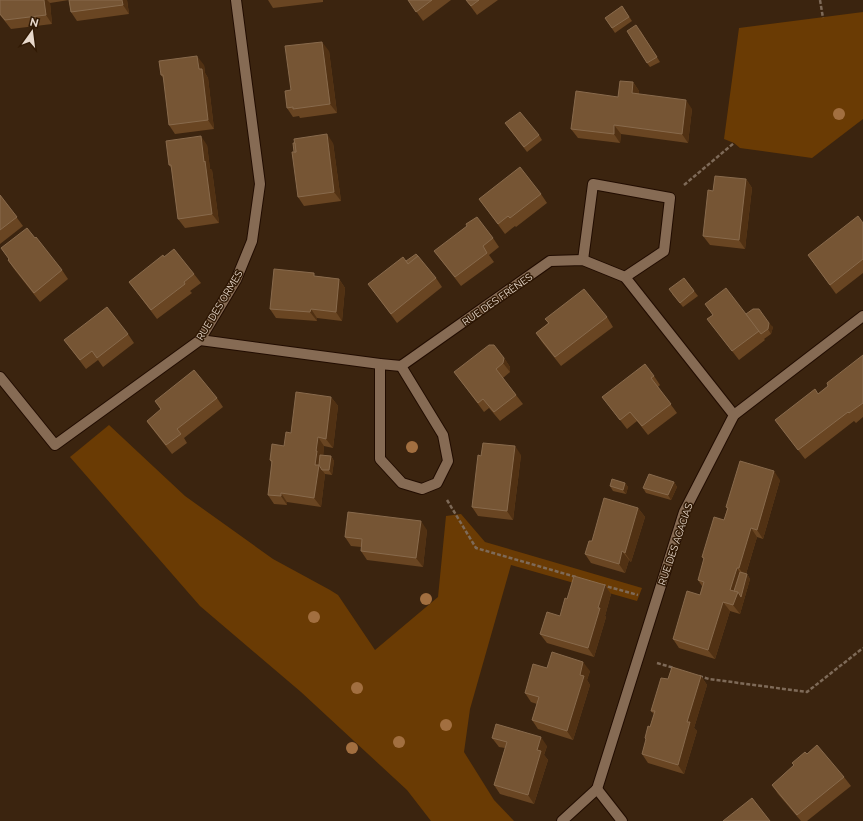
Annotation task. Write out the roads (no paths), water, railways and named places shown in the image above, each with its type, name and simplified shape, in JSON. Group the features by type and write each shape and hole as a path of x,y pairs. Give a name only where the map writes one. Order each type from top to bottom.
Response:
{"street":[{"name":"RUE DES ORMES","path":"0,377 55,445 200,340 236,280 252,241 260,184 236,0"},
{"path":"583,260 593,184 670,198 664,251 625,277"},
{"name":"RUE DES FRÊNES","path":"401,366 550,261 583,260 625,277 734,415"},
{"name":"RUE DES ACACIAS","path":"597,789 684,512 734,415 863,316"},
{"path":"200,340 401,366 443,435 448,461 437,483 422,489 402,483 380,459 380,364"},
{"path":"562,821 597,789 622,821"}]}
